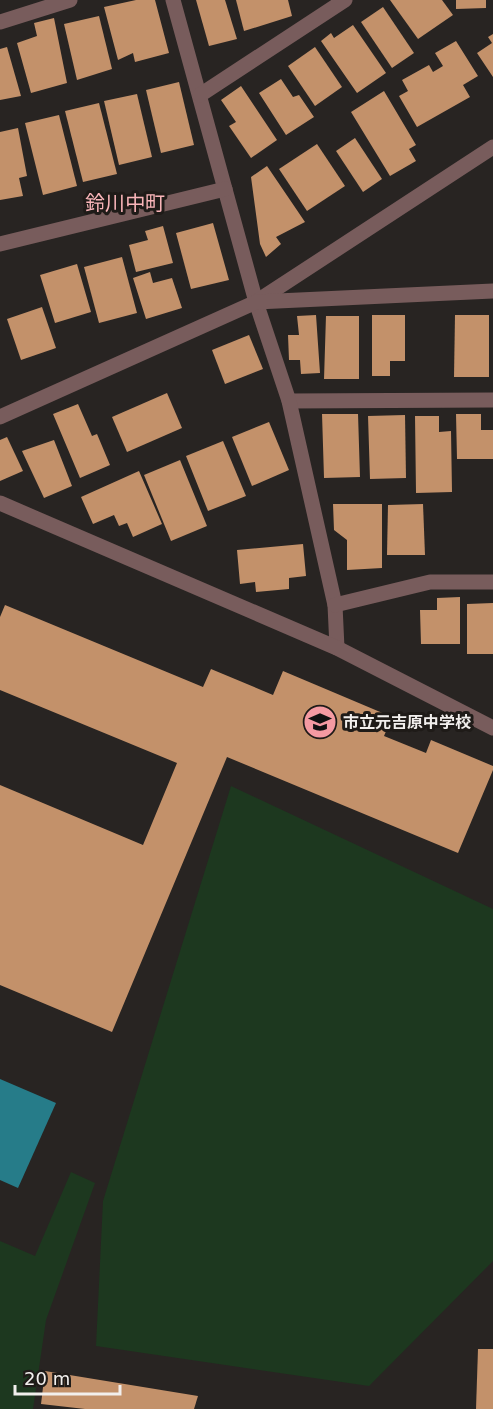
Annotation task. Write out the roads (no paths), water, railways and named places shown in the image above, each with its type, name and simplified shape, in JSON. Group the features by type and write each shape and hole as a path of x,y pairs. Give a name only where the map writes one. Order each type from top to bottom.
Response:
{"street":[{"path":"0,22 70,0"},
{"path":"173,0 256,302 288,401 335,605 337,648"},
{"path":"200,95 345,0"},
{"path":"0,417 256,302 493,147"},
{"path":"0,244 225,189"},
{"path":"256,302 493,291"},
{"path":"288,401 493,400"},
{"path":"0,503 337,648 493,728"},
{"path":"335,605 430,582 493,582"}],"water":[{"path":"0,1079 56,1103 18,1188 0,1180"}],"place":[{"name":"市立元吉原中学校","path":"320,722"}],"district":[{"name":"鈴川中町","path":"125,203"}]}
